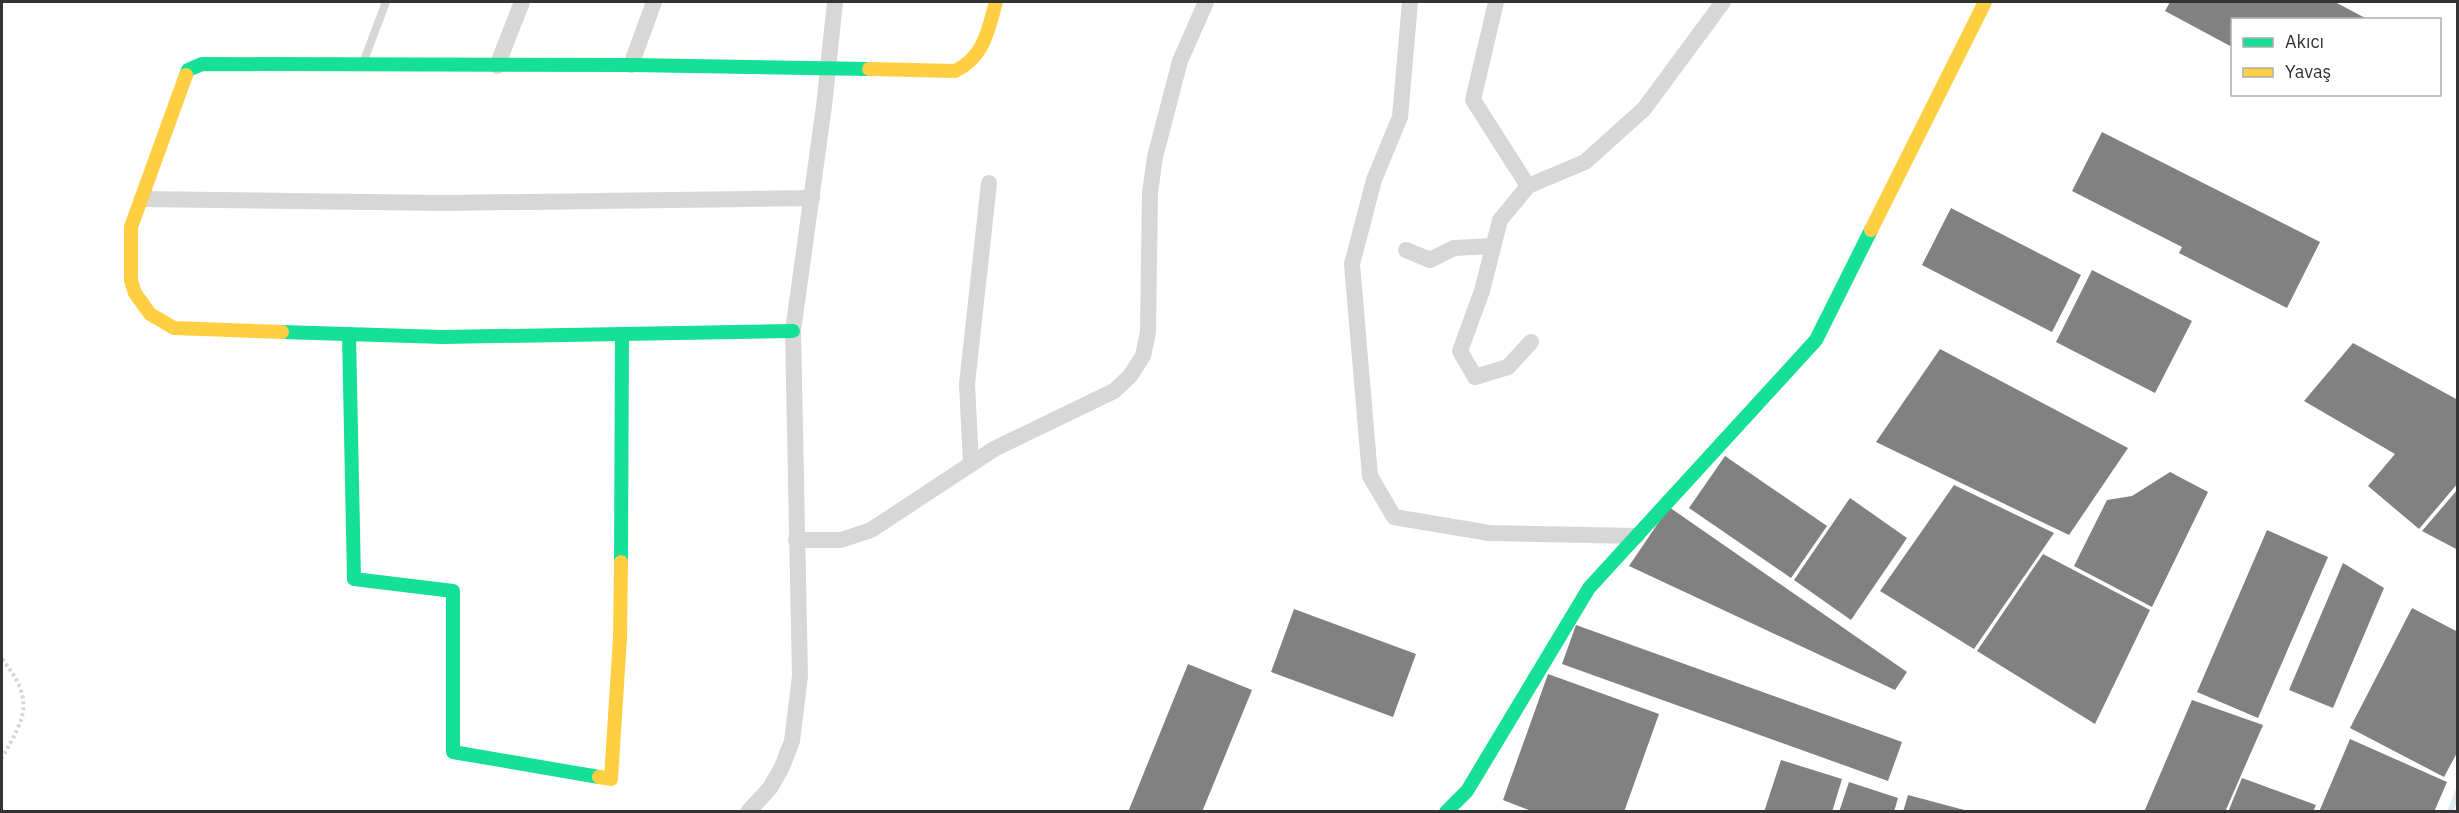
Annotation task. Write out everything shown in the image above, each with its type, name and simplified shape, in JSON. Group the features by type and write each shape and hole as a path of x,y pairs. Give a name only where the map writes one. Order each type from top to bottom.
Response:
{"street":[{"path":"497,66 522,2"},
{"path":"631,65 654,2"},
{"path":"748,812 770,788 782,767 792,741 800,676 793,331 829,68 835,2"},
{"path":"793,331 622,336 443,337 174,328 161,322 142,304 131,281 131,227 188,70 208,63 631,65 955,71 965,68 984,47 996,2"},
{"path":"796,540 841,540 871,530 994,449 1114,391 1130,376 1143,356 1148,332 1150,193 1155,157 1180,61 1206,2"},
{"path":"1410,2 1400,117 1374,180 1352,264 1370,476 1394,517 1489,533 1637,536"},
{"path":"1496,2 1473,100 1529,185"},
{"path":"1531,342 1508,367 1475,377 1460,351 1482,291 1500,220 1529,185 1585,162 1644,109 1723,2"},
{"path":"1446,812 1467,791 1589,588 1816,340 1985,2"},
{"path":"970,465 967,384 989,183"},
{"path":"142,198 445,203 812,198"},
{"path":"1406,249 1430,260 1454,248 1493,246"},
{"path":"349,334 354,579 453,591 453,752 611,779 620,638 622,336"}],"lane":[{"path":"363,65 386,2"}],"path":[{"path":"2,659 15,676 23,696 22,721 2,758"}],"building":[{"path":"2170,2 2335,2 2365,18 2231,18 2231,46 2165,11"},
{"path":"2102,132 2320,242 2287,308 2179,253 2182,247 2072,191"},
{"path":"1951,208 2081,275 2052,332 1922,265"},
{"path":"2092,270 2192,321 2155,393 2056,342"},
{"path":"2353,343 2458,400 2458,483 2419,529 2368,486 2395,454 2304,401"},
{"path":"1940,349 2128,448 2069,535 1876,442"},
{"path":"1725,456 1827,526 1791,578 1689,508"},
{"path":"2170,472 2208,492 2152,607 2074,566 2107,500 2132,496"},
{"path":"1954,485 2054,533 1974,649 1880,591"},
{"path":"2458,489 2458,550 2422,531"},
{"path":"1850,498 1907,538 1851,620 1794,580"},
{"path":"1669,507 1907,672 1895,690 1629,566"},
{"path":"2267,530 2328,557 2258,718 2197,692"},
{"path":"2043,554 2150,610 2095,724 1977,651"},
{"path":"2343,563 2384,588 2333,708 2289,690"},
{"path":"2412,608 2458,632 2458,751 2444,777 2350,728"},
{"path":"1294,609 1416,654 1393,717 1271,672"},
{"path":"1576,625 1902,742 1888,781 1562,664"},
{"path":"1188,664 1252,690 1202,812 1128,812"},
{"path":"1548,674 1659,714 1624,812 1534,812 1503,800"},
{"path":"2192,700 2263,725 2225,812 2144,812"},
{"path":"2350,739 2447,782 2434,812 2319,812"},
{"path":"1781,760 1842,779 1832,812 1764,812"},
{"path":"2242,778 2316,805 2313,812 2228,812"},
{"path":"1849,782 1898,798 1894,812 1839,812"},
{"path":"1908,795 1968,811 1968,812 1903,812"}],"waterway":[{"path":"2450,812 2458,792"}],"traffic: fast":[{"path":"186,75 188,70 202,64 631,65 869,69"},
{"path":"1446,812 1467,791 1589,588 1816,340 1871,230"},
{"path":"282,332 443,337 793,331"},
{"path":"349,334 354,579 453,591 453,752 599,777"},
{"path":"621,562 622,336"}],"traffic: slow":[{"path":"869,69 955,71 979,51 996,2"},
{"path":"1871,230 1985,2"},
{"path":"186,75 131,227 131,281 135,293 150,314 174,328 282,332"},
{"path":"599,777 611,779 620,638 621,562"}]}
